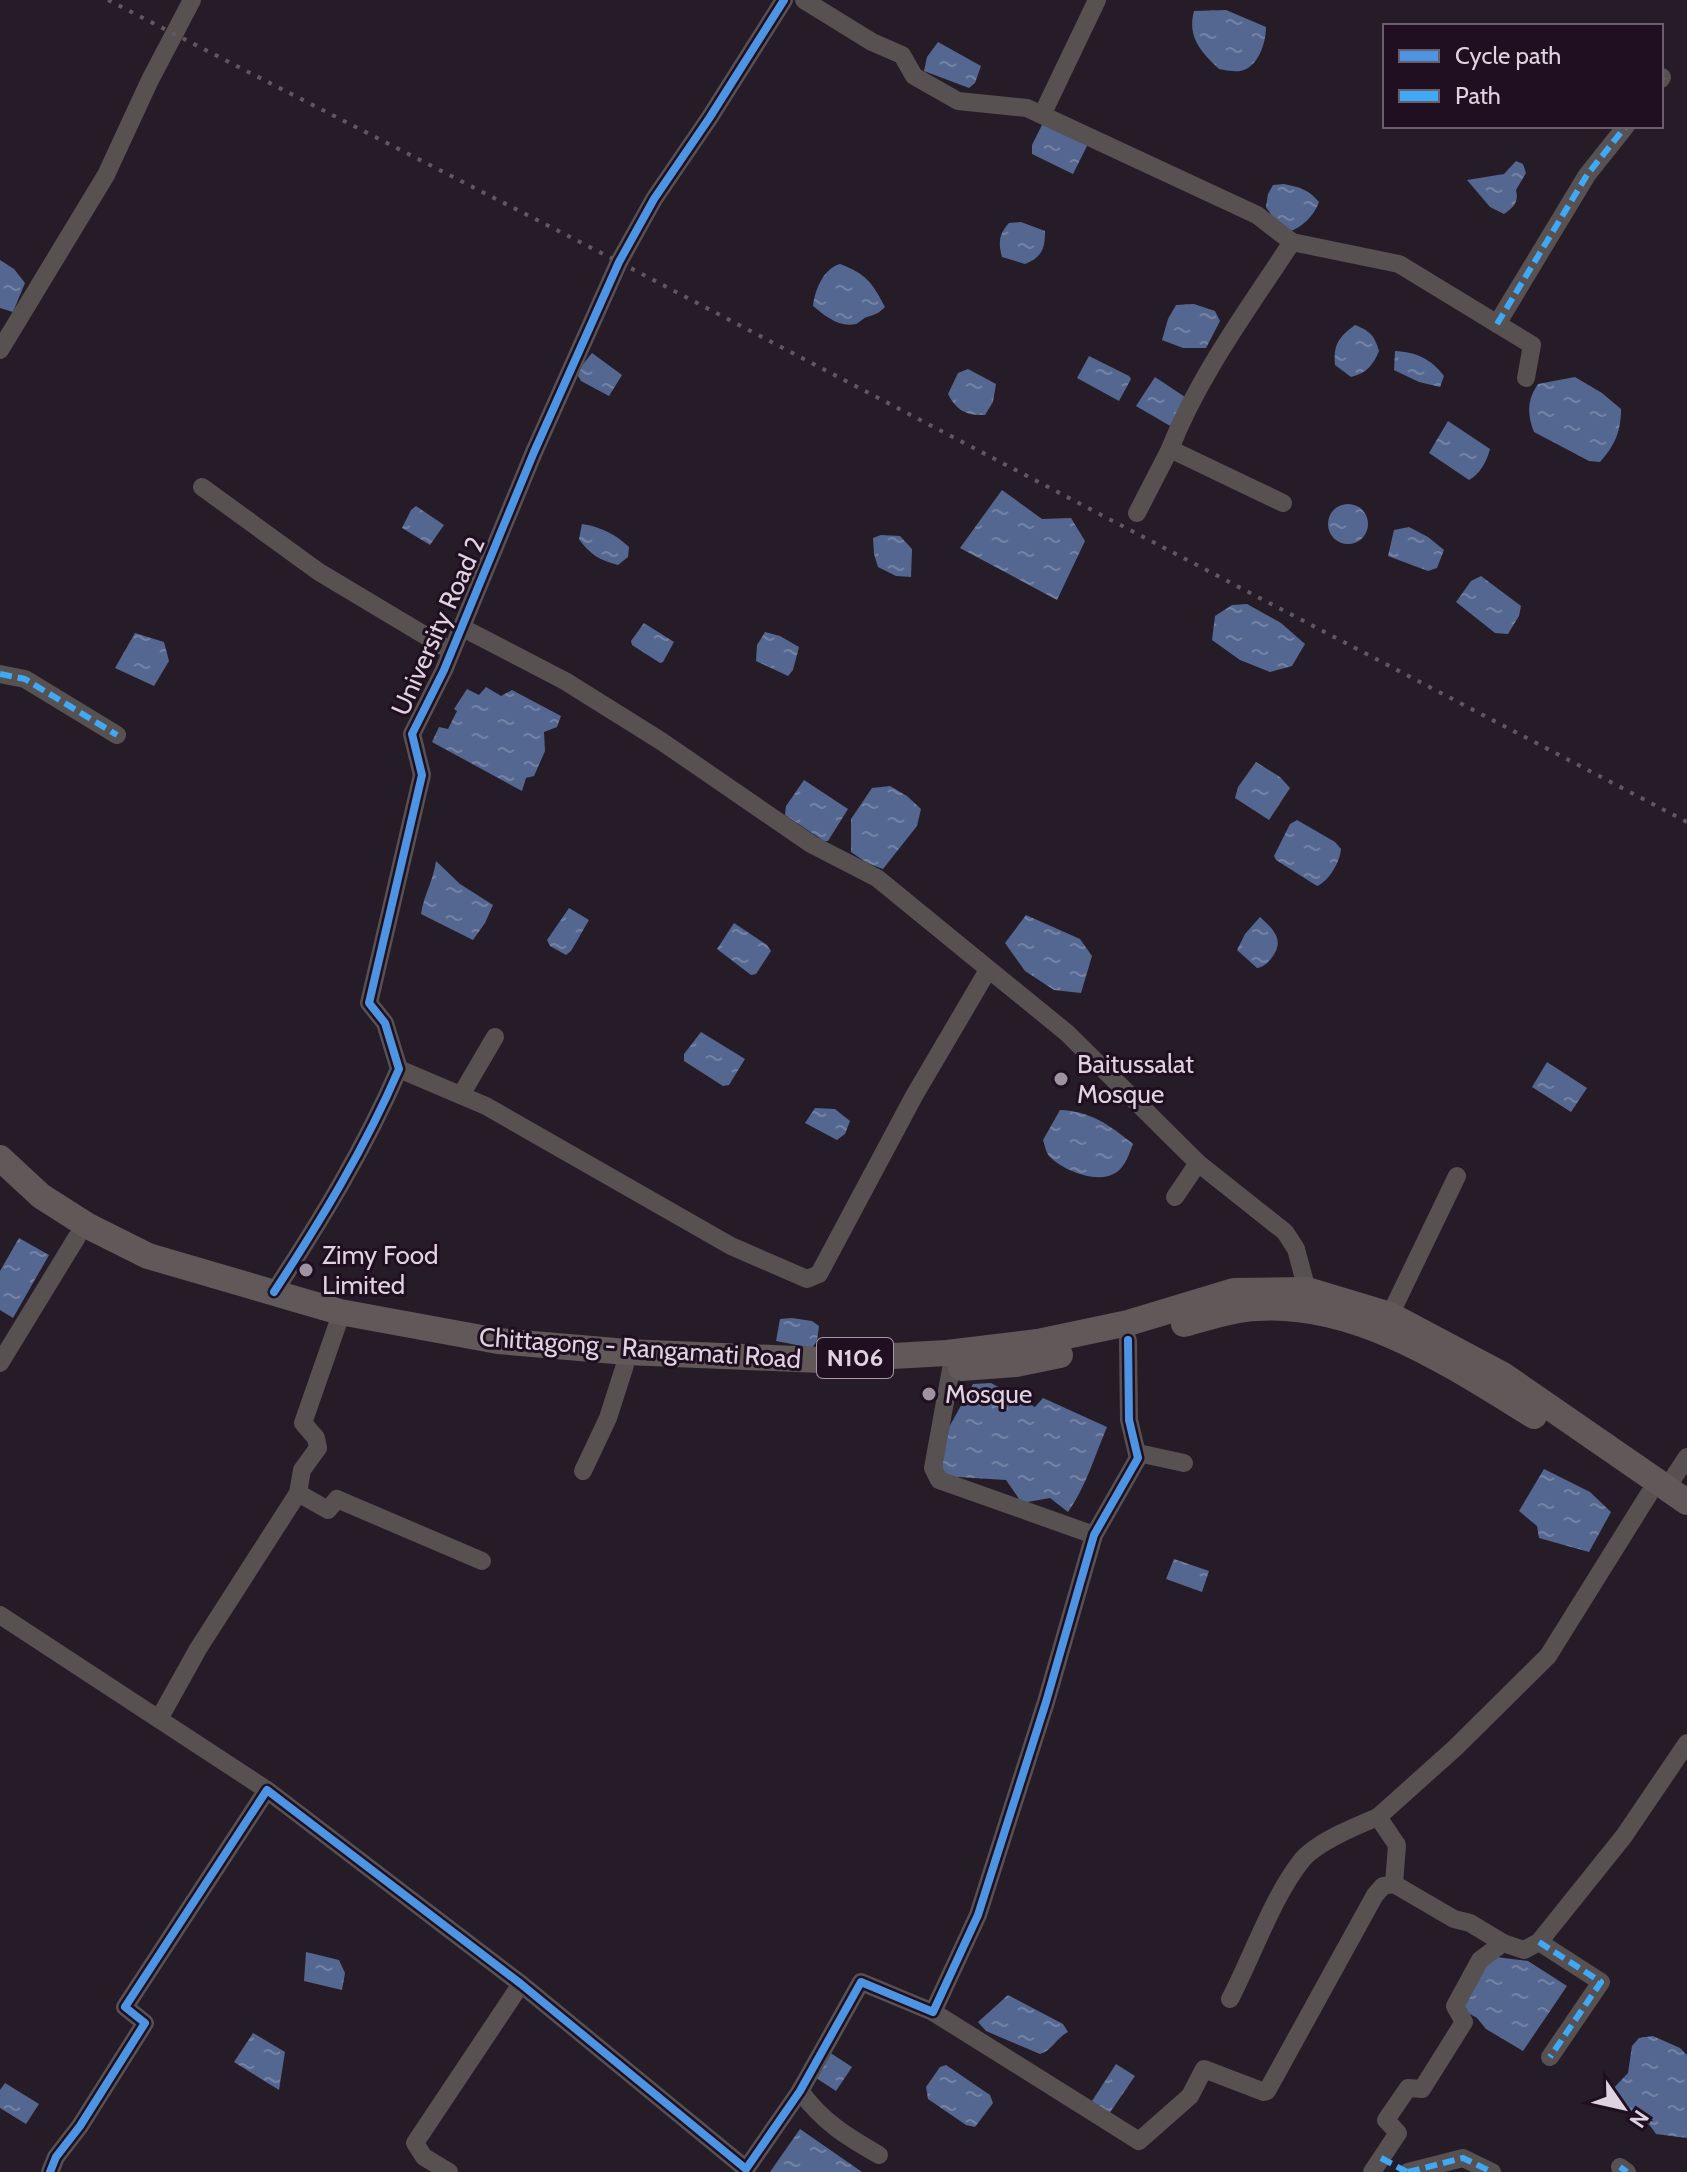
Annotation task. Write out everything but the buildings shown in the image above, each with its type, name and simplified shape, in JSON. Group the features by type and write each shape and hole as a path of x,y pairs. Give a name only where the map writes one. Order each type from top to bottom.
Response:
{"highway":[{"name":"Chittagong - Rangamati Road","path":"0,1158 41,1196 88,1226 148,1256 340,1312 498,1341 627,1352 820,1360 947,1353 1038,1342 1128,1323 1234,1291 1307,1290 1390,1315 1503,1375 1668,1494 1687,1523"},
{"name":"Chittagong - Rangamati Road","path":"0,1178 17,1195 77,1237 148,1270 418,1342 469,1351 803,1377 1016,1364 1128,1340 1254,1307 1292,1308 1351,1321 1383,1332 1450,1365 1668,1494"}],"street":[{"path":"0,350 106,175 150,80 192,0"},
{"name":"University Road 2","path":"399,1069 385,1023 369,1003 422,775 412,734 619,262 654,199 784,0"},
{"path":"804,0 872,42 902,55 914,76 958,101 1027,108 1257,215 1292,242 1399,264 1532,345 1526,378"},
{"path":"1042,115 1097,0"},
{"path":"1497,324 1587,175 1624,128"},
{"path":"1137,513 1182,419 1292,242"},
{"path":"1170,449 1283,503"},
{"path":"202,487 319,572 451,651"},
{"path":"461,627 565,681 661,741 811,844 877,878 1067,1033 1198,1163 1285,1232 1296,1249 1307,1290"},
{"path":"0,674 25,679 117,735"},
{"path":"274,1292 326,1213 378,1119 399,1069 486,1106 731,1246 807,1279 819,1274 914,1096 988,970"},
{"path":"461,1095 495,1037"},
{"path":"1175,1197 1198,1163"},
{"path":"1390,1315 1457,1176"},
{"path":"0,1363 77,1237"},
{"path":"159,1719 198,1649 298,1493 302,1470 318,1448 316,1438 303,1423 339,1320"},
{"path":"933,2012 978,1915 1046,1702 1094,1535 1136,1464 1138,1453 1129,1420 1128,1340"},
{"path":"583,1471 608,1418 625,1365"},
{"path":"951,1369 933,1468 937,1478 944,1484 1094,1535"},
{"path":"1138,1453 1184,1463"},
{"path":"1230,1999 1269,1918 1303,1859 1357,1825 1378,1817 1455,1748 1548,1656 1668,1494 1687,1457"},
{"path":"298,1493 328,1510 337,1499 482,1561"},
{"path":"0,1615 267,1790 521,1984 748,2171 800,2091 861,1982 933,2012 1139,2141 1190,2096 1204,2069 1267,2091 1375,1895 1383,1886 1394,1884 1454,1919 1470,1923 1503,1943 1524,1950 1539,1942 1624,1836 1687,1743"},
{"path":"50,2172 56,2157 80,2126 145,2023 125,2007 267,1790"},
{"path":"1378,1817 1397,1845 1394,1884"},
{"path":"1539,1942 1601,1982 1550,2057"},
{"path":"1492,2172 1463,2158 1408,2172 1377,2165 1398,2133 1386,2120 1408,2088 1422,2089 1464,2022 1455,2006 1480,1960 1503,1943"},
{"path":"449,2172 424,2157 415,2143 521,1984"},
{"path":"800,2091 817,2114 836,2130 879,2155"}],"water":[{"path":"1226,10 1266,27 1260,54 1252,65 1240,71 1219,69 1201,50 1192,29 1194,11"},
{"path":"938,42 981,66 975,83 969,88 924,71 927,57"},
{"path":"1043,123 1085,141 1087,146 1073,174 1032,154 1032,145"},
{"path":"1516,161 1523,164 1526,173 1516,190 1515,204 1504,214 1490,207 1467,180 1504,174"},
{"path":"1284,184 1304,190 1319,202 1307,220 1289,232 1266,207 1273,185"},
{"path":"1021,222 1045,231 1041,252 1025,264 1002,257 1000,247 1001,235 1009,223"},
{"path":"0,260 14,269 25,283 13,312 0,308"},
{"path":"840,264 867,280 885,307 850,325 832,320 813,306 821,281 829,270"},
{"path":"1194,304 1215,311 1220,321 1206,348 1183,348 1162,340 1176,305"},
{"path":"1355,325 1371,334 1379,351 1369,368 1351,377 1335,365 1335,352 1341,337"},
{"path":"1395,351 1416,355 1434,365 1444,376 1440,387 1419,382 1394,370"},
{"path":"592,353 622,375 609,396 581,381 578,376 579,369"},
{"path":"1089,356 1131,379 1119,401 1077,378"},
{"path":"968,369 996,384 993,402 985,415 962,411 948,394 958,373"},
{"path":"1155,377 1188,399 1172,427 1136,406"},
{"path":"1575,377 1621,409 1616,437 1600,462 1589,461 1534,432 1529,413 1530,401 1538,384"},
{"path":"1448,421 1490,449 1482,467 1469,480 1429,453"},
{"path":"1002,490 1042,519 1071,518 1085,541 1057,600 960,548"},
{"path":"1348,504 1362,510 1368,524 1362,538 1348,544 1334,538 1328,524 1334,510"},
{"path":"416,506 444,525 430,545 402,528"},
{"path":"582,524 602,529 618,538 629,547 628,557 618,565 596,556 579,539"},
{"path":"1409,527 1444,550 1437,568 1428,571 1388,556 1394,530"},
{"path":"881,535 900,536 912,549 911,577 896,576 878,567 873,538"},
{"path":"1481,576 1521,606 1508,634 1495,633 1456,602 1471,581"},
{"path":"1247,604 1281,623 1305,644 1292,666 1270,672 1240,660 1212,640 1215,616 1232,605"},
{"path":"644,623 674,642 663,662 632,645 631,641"},
{"path":"765,632 799,647 793,670 788,676 756,661 757,645"},
{"path":"135,633 164,642 169,661 154,686 115,668"},
{"path":"486,687 501,696 512,690 561,716 557,727 544,732 545,751 534,776 526,778 522,791 432,742 439,727 448,729 457,711 454,709 467,689 479,695"},
{"path":"1256,762 1280,777 1290,788 1269,820 1235,798 1238,787"},
{"path":"804,780 848,809 828,841 785,815 786,806"},
{"path":"890,786 921,809 917,826 883,869 851,852 851,819 872,788"},
{"path":"1297,820 1335,842 1341,849 1333,870 1317,886 1274,856 1290,824"},
{"path":"436,861 460,884 493,905 473,940 421,914"},
{"path":"569,908 589,920 566,955 550,946 547,940"},
{"path":"1026,915 1080,939 1092,956 1081,993 1054,990 1025,971 1005,943"},
{"path":"1260,917 1273,930 1278,944 1270,961 1257,968 1237,950 1245,934"},
{"path":"734,923 771,951 756,974 751,975 717,949"},
{"path":"701,1032 745,1059 729,1085 723,1086 684,1061 684,1054"},
{"path":"1547,1062 1587,1088 1571,1112 1532,1087"},
{"path":"815,1108 835,1109 850,1121 845,1134 837,1140 805,1123"},
{"path":"1060,1110 1099,1120 1133,1144 1117,1172 1101,1177 1082,1175 1051,1158 1043,1140"},
{"path":"19,1238 49,1255 13,1318 0,1310 0,1271"},
{"path":"780,1319 812,1321 819,1326 817,1341 812,1348 776,1341"},
{"path":"991,1383 1035,1407 1043,1398 1107,1427 1085,1482 1068,1512 1050,1498 1022,1503 1006,1480 942,1476 943,1438 973,1384"},
{"path":"1544,1469 1590,1492 1611,1512 1589,1552 1539,1538 1537,1526 1519,1511"},
{"path":"1174,1559 1209,1571 1202,1592 1166,1579"},
{"path":"306,1952 339,1960 345,1973 342,1990 304,1981"},
{"path":"1488,1959 1528,1961 1567,1986 1523,2051 1486,2029 1477,2018 1463,2010"},
{"path":"1008,1995 1063,2024 1068,2032 1040,2054 986,2031 978,2022"},
{"path":"253,2033 285,2052 279,2090 234,2062"},
{"path":"1653,2036 1680,2048 1687,2055 1687,2138 1656,2134 1645,2121 1618,2105 1608,2094 1628,2073 1632,2046 1639,2038"},
{"path":"829,2052 852,2067 836,2091 813,2076"},
{"path":"1116,2064 1135,2076 1109,2114 1092,2101"},
{"path":"946,2065 990,2095 993,2103 975,2127 966,2125 928,2099 926,2087 940,2067"},
{"path":"5,2083 39,2104 26,2124 0,2108 0,2090"},
{"path":"800,2129 862,2172 770,2172"}],"railway":[{"path":"108,0 619,262 1687,822"}],"marked path":[{"path":"1497,324 1587,175 1624,128"},
{"path":"0,674 25,679 117,735"},
{"path":"1539,1942 1601,1982 1550,2057"},
{"path":"1381,2158 1407,2172"},
{"path":"1408,2172 1463,2158 1492,2172"},
{"path":"1620,2167 1627,2172"}],"cycle path":[{"path":"274,1292 341,1183 399,1069 385,1023 369,1003 422,775 412,734 444,670 534,452 619,262 654,199 784,0"},
{"path":"50,2172 56,2157 80,2126 145,2023 125,2007 267,1790 521,1984 746,2169 800,2091 861,1982 933,2012 978,1915 1046,1702 1094,1535 1138,1458 1129,1420 1128,1340"}],"place":[{"name":"Baitussalat Mosque","path":"1061,1079"},
{"name":"Zimy Food Limited","path":"306,1270"},
{"name":"Mosque","path":"929,1394"}]}
